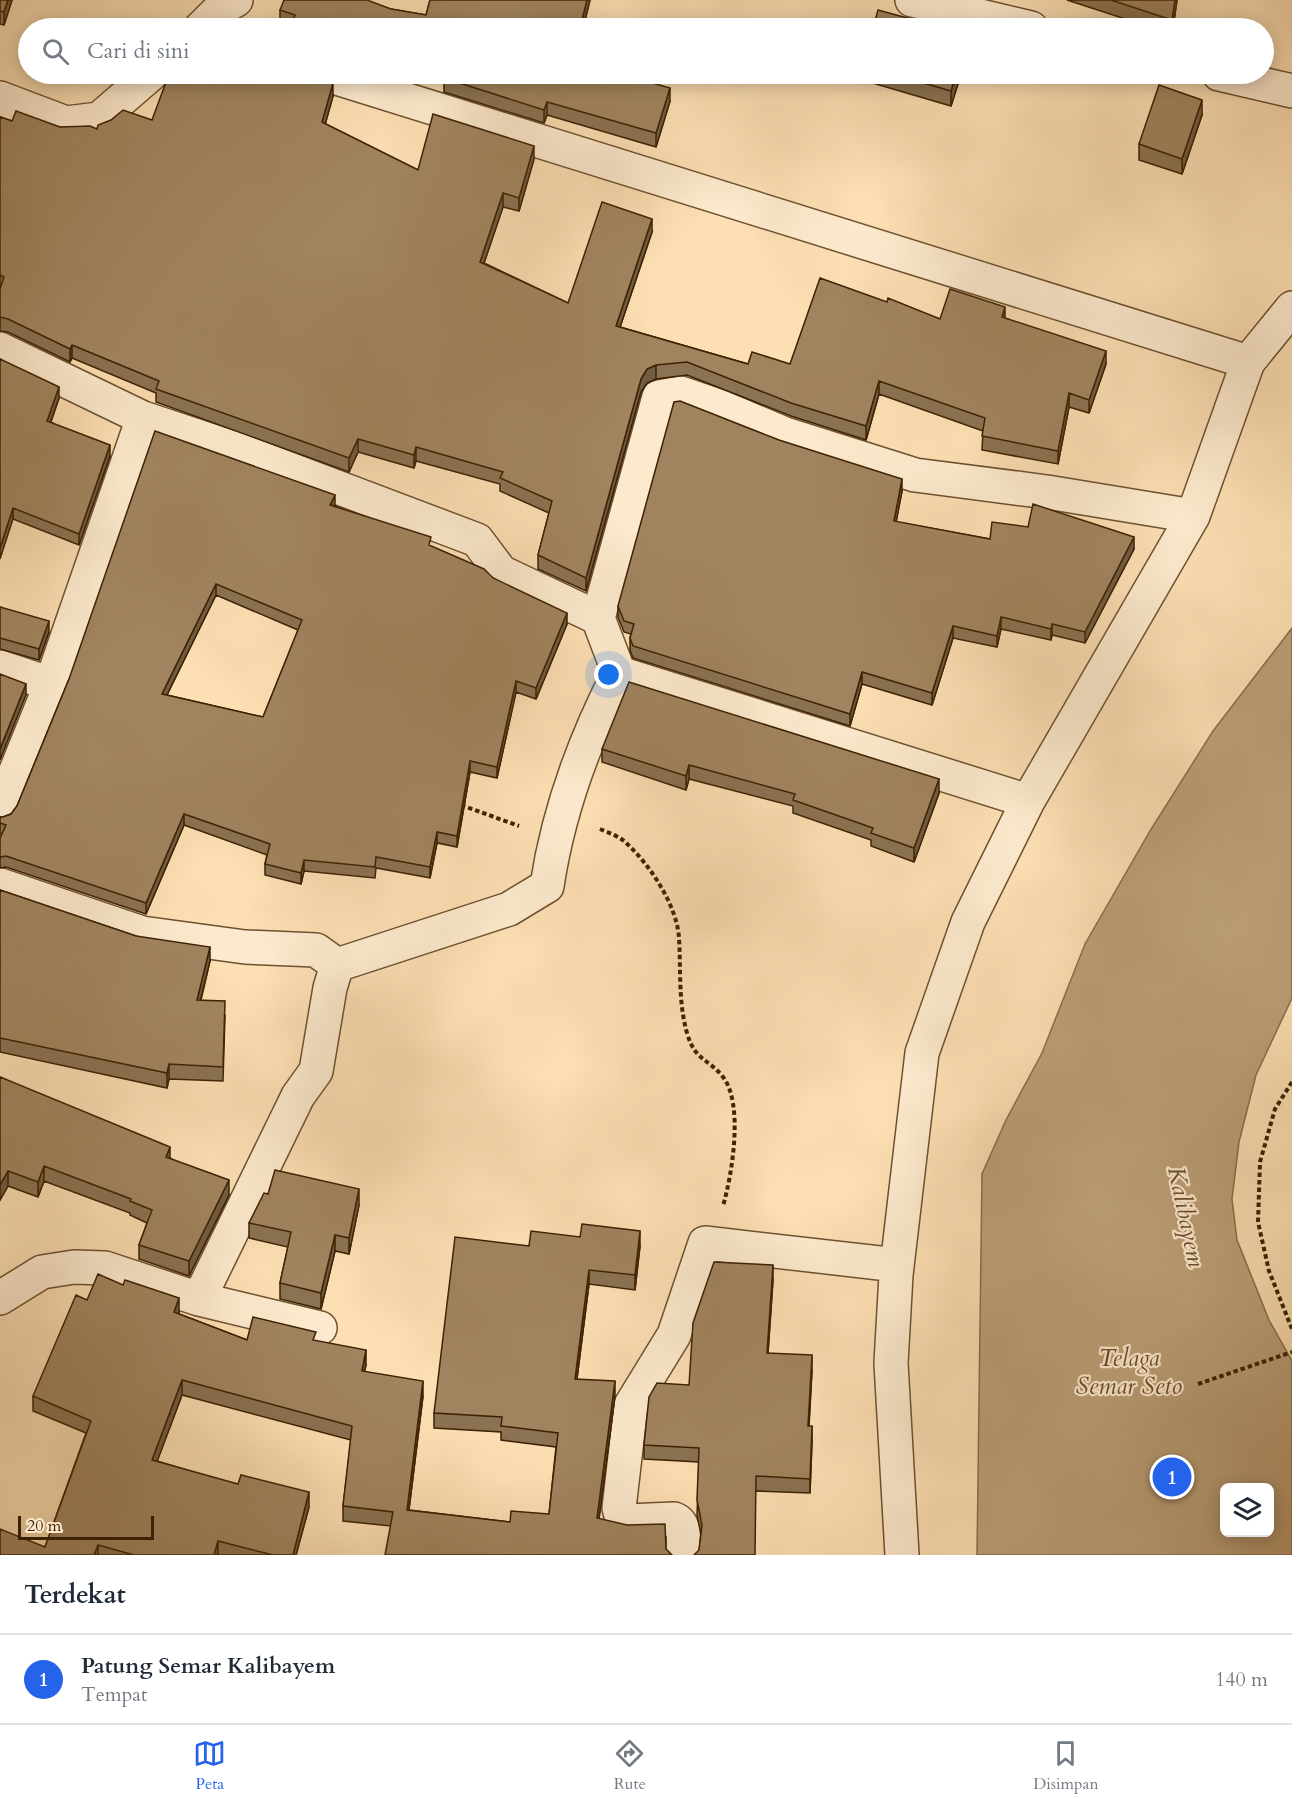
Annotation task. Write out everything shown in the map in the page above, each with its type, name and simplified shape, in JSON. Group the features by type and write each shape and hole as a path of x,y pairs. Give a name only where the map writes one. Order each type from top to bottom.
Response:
{"street":[{"path":"211,18 220,9 236,0"},
{"path":"912,0 988,18"},
{"path":"0,98 66,123 99,119 139,84"},
{"path":"356,84 1248,362"},
{"path":"1262,84 1292,91"},
{"path":"902,1555 891,1363 897,1265 922,1053 968,922 1028,801 1193,516 1248,362 1292,308"},
{"path":"0,349 143,418 239,450 477,540 501,572 598,618"},
{"path":"337,965 509,909 547,886 559,825 598,714 619,673 598,618 659,396 681,393 719,406 785,434 915,474 1047,492 1193,516"},
{"path":"0,810 51,684 143,418"},
{"path":"0,667 51,684"},
{"path":"619,673 1028,801"},
{"path":"0,885 142,933 245,947 316,950 337,965"},
{"path":"199,1299 298,1096 316,1071 330,988 337,965"},
{"path":"683,1555 683,1527 680,1521 674,1519 627,1521 622,1519 619,1508 631,1406 674,1335 705,1243 897,1265"},
{"path":"0,1298 42,1272 74,1267 105,1268 199,1299 320,1328"}],"path":[{"path":"451,802 623,840 663,887 679,935 679,986 687,1033 696,1054 724,1078 736,1112 733,1153 724,1204 705,1243"},
{"path":"1292,1082 1275,1108 1260,1162 1258,1222 1269,1271 1292,1329"},
{"path":"1198,1384 1292,1352"}],"water":[{"name":"Telaga Semar Seto","path":"1292,628 1292,998 1256,1075 1239,1142 1232,1199 1237,1240 1269,1320 1292,1361 1292,1555 977,1555 982,1174 1006,1120 1042,1053 1085,944 1150,831 1213,731"}],"building":[{"path":"0,0 8,0 4,12 0,11"},
{"path":"284,0 367,0 391,9 426,15 430,0 587,0 582,18 294,18 295,15 280,10"},
{"path":"1111,0 1175,0 1172,18 1166,18"},
{"path":"878,10 907,18 876,18"},
{"path":"165,84 333,84 322,122 418,170 433,114 534,146 519,198 503,193 480,262 568,303 602,202 652,219 616,326 748,364 752,352 790,364 820,278 887,302 888,298 940,319 950,289 1005,307 1002,317 1106,351 1089,400 1069,393 1058,451 982,436 985,418 879,381 866,426 791,403 687,362 656,365 647,369 641,379 586,578 538,555 552,501 500,478 503,472 416,447 414,455 358,439 349,458 156,389 159,381 72,345 70,349 0,317 0,289 4,277 0,275 0,117 12,121 16,111 60,127 90,126 97,129 98,125 111,120 123,110 152,120"},
{"path":"463,84 656,84 670,88 656,133 547,102 544,110"},
{"path":"927,84 953,84 951,91"},
{"path":"1159,85 1202,100 1182,159 1139,144"},
{"path":"0,359 59,387 47,421 110,445 79,534 13,508 0,548"},
{"path":"680,401 779,440 902,479 894,521 990,539 992,522 1028,527 1033,504 1134,537 1085,632 1052,624 1051,629 1001,617 997,636 953,626 932,693 862,672 850,714 633,646 630,638 634,624 624,621 618,606 674,402"},
{"path":"155,431 335,495 330,505 431,537 429,545 484,569 493,578 567,613 536,688 516,681 497,767 470,761 457,836 437,832 430,867 376,857 375,867 304,860 301,873 265,864 270,844 184,814 146,903 6,856 0,857 0,838 6,825 0,823 0,817 11,814 17,806 69,679","holes":["216,584 302,620 263,717 162,694"]},
{"path":"0,607 49,621 39,649 0,638"},
{"path":"0,674 26,684 0,749"},
{"path":"629,682 939,779 914,848 871,833 873,828 793,800 795,794 689,765 686,776 602,749"},
{"path":"0,890 136,936 210,947 197,1000 225,1001 223,1067 169,1064 167,1073 0,1038"},
{"path":"0,1077 170,1147 166,1157 229,1180 189,1261 139,1245 152,1210 130,1201 131,1199 44,1166 38,1182 8,1171 0,1185"},
{"path":"275,1170 359,1189 349,1238 335,1235 321,1293 280,1283 291,1232 249,1223 264,1193 268,1194"},
{"path":"582,1224 640,1231 635,1275 589,1270 575,1379 615,1381 597,1518 627,1525 665,1524 666,1549 672,1555 385,1555 393,1512 343,1506 352,1426 182,1380 152,1460 238,1484 241,1475 309,1492 293,1555 273,1555 218,1541 214,1555 134,1555 98,1545 94,1555 0,1555 0,1529 45,1547 91,1421 33,1396 76,1295 87,1300 98,1274 123,1285 125,1280 179,1298 174,1312 247,1340 253,1317 316,1332 313,1340 366,1350 362,1371 423,1381 407,1510 510,1522 511,1511 549,1514 558,1433 501,1426 502,1417 434,1413 455,1237 529,1246 531,1231 580,1237"},
{"path":"714,1262 773,1265 767,1353 812,1355 808,1426 812,1426 810,1479 756,1476 755,1555 694,1555 699,1550 702,1525 697,1500 699,1448 644,1445 649,1397 657,1383 689,1385 693,1323"}],"place":[{"name":"Patung Semar Kalibayem","path":"1172,1477"}],"water label":[{"name":"Kalibayem","path":"1186,1217"}]}
